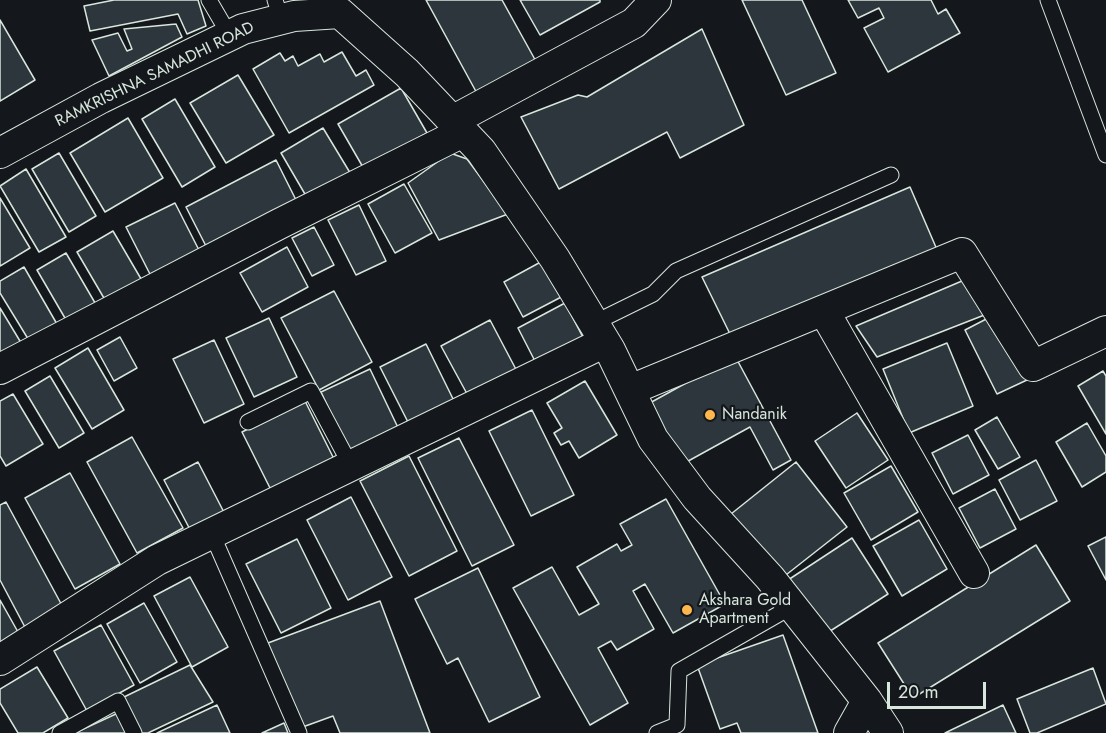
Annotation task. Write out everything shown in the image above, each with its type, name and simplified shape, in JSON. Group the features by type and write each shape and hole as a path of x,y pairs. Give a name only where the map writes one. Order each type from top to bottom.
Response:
{"street":[{"path":"0,369 279,224 458,126 634,23 656,0"},
{"name":"RAMKRISHNA SAMADHI ROAD","path":"0,153 101,98 230,36 278,10 341,7 481,151 549,249 600,333 653,439 697,498 770,578 867,701 888,733"},
{"path":"630,390 962,252 1033,366 1106,331"},
{"path":"824,311 974,573"},
{"path":"0,660 157,560 351,466 600,333"},
{"path":"849,733 867,701"}],"lane":[{"path":"209,0 230,36"},
{"path":"1048,0 1106,155"},
{"path":"600,333 653,294 676,271 891,175"},
{"path":"248,422 311,391 351,466"},
{"path":"212,534 299,733"},
{"path":"657,733 677,725 679,671 791,607"},
{"path":"60,733 118,701 134,733"}],"building":[{"path":"114,0 198,0 206,26 187,34 178,14 90,31 84,6"},
{"path":"426,0 502,0 538,65 479,97"},
{"path":"520,0 600,0 600,2 540,35"},
{"path":"742,0 802,0 836,73 786,95"},
{"path":"848,0 931,0 938,14 946,9 960,33 888,72 864,28 884,18 879,8 858,18"},
{"path":"0,20 35,80 0,101"},
{"path":"176,24 182,37 109,76 92,40 118,33 127,51 132,49 124,29"},
{"path":"702,29 744,125 680,158 667,132 559,189 521,117 578,95 587,97"},
{"path":"342,52 356,76 366,70 374,85 289,133 253,69 280,53 285,61 293,56 298,66 320,54 324,62"},
{"path":"238,75 274,135 226,163 190,103"},
{"path":"401,88 427,133 364,169 338,124"},
{"path":"175,99 215,167 182,187 142,119"},
{"path":"128,118 163,178 105,212 70,153"},
{"path":"323,128 352,176 309,201 281,153"},
{"path":"59,153 96,216 69,232 32,169"},
{"path":"450,153 467,159 508,214 439,240 408,183"},
{"path":"276,160 299,206 209,252 186,207"},
{"path":"26,169 66,237 39,252 0,186"},
{"path":"404,184 432,233 395,253 368,204"},
{"path":"910,187 938,252 732,338 702,277"},
{"path":"0,198 30,248 0,266"},
{"path":"175,203 203,258 154,282 126,227"},
{"path":"359,205 386,261 356,275 328,220"},
{"path":"314,227 334,265 312,276 292,238"},
{"path":"113,231 144,284 108,305 77,252"},
{"path":"287,247 308,287 262,312 240,273"},
{"path":"66,253 98,308 69,325 37,270"},
{"path":"548,258 567,294 523,317 504,282"},
{"path":"24,267 61,331 33,347 0,293 0,281"},
{"path":"969,278 992,312 877,357 856,326"},
{"path":"334,291 372,362 319,390 281,318"},
{"path":"565,303 587,345 539,369 518,328"},
{"path":"0,308 26,351 0,366"},
{"path":"994,315 1027,380 997,394 965,330"},
{"path":"269,318 297,377 254,397 226,338"},
{"path":"490,320 520,377 472,403 441,346"},
{"path":"120,337 137,368 114,381 97,350"},
{"path":"214,340 244,404 204,423 173,359"},
{"path":"947,343 973,406 909,433 883,369"},
{"path":"426,344 457,407 412,430 380,367"},
{"path":"88,348 124,410 92,429 55,368"},
{"name":"Nandanik","path":"735,356 791,460 773,470 750,427 681,465 648,404"},
{"path":"370,369 402,436 353,460 321,392"},
{"path":"1103,371 1106,376 1106,434 1078,386"},
{"path":"50,376 84,433 59,448 25,391"},
{"path":"585,381 617,435 579,458 569,441 561,445 554,433 562,428 547,403"},
{"path":"13,394 43,444 6,466 0,456 0,401"},
{"path":"305,401 338,467 275,498 242,432"},
{"path":"532,410 574,495 531,516 489,431"},
{"path":"857,413 888,460 846,488 815,441"},
{"path":"997,417 1020,457 998,469 975,430"},
{"path":"1087,423 1106,456 1106,472 1082,487 1056,442"},
{"path":"968,435 989,475 953,494 932,453"},
{"path":"132,437 183,528 137,553 87,462"},
{"path":"459,438 514,545 472,566 418,458"},
{"path":"409,456 457,551 409,576 360,481"},
{"path":"1036,460 1057,501 1020,520 999,480"},
{"path":"198,462 229,522 195,539 164,480"},
{"path":"796,462 847,527 777,582 726,518"},
{"path":"891,466 918,512 871,540 844,493"},
{"path":"70,473 120,564 75,589 25,498"},
{"path":"995,489 1016,529 980,548 959,508"},
{"path":"351,497 392,577 348,600 307,520"},
{"name":"Akshara Gold Apartment","path":"666,499 725,604 673,633 645,584 633,591 654,629 617,650 611,641 598,648 628,703 590,725 513,588 552,567 579,615 599,604 577,567 617,544 621,551 632,545 620,524"},
{"path":"6,502 65,611 27,631 0,580 0,505"},
{"path":"919,520 947,569 902,596 873,546"},
{"path":"1106,537 1106,580 1088,546"},
{"path":"852,538 888,594 824,635 788,580"},
{"path":"297,539 331,608 281,633 246,564"},
{"path":"1036,545 1070,601 913,698 878,643"},
{"path":"478,568 540,697 489,722 458,658 447,664 415,599"},
{"path":"190,577 228,647 192,667 154,596"},
{"path":"0,600 18,632 0,643"},
{"path":"380,601 430,733 340,733 333,716 300,728 268,643"},
{"path":"144,603 177,662 140,683 107,624"},
{"path":"101,625 134,685 87,711 54,651"},
{"path":"783,635 818,733 741,733 737,723 720,729 697,665"},
{"path":"190,665 213,702 148,733 141,733 124,697"},
{"path":"37,667 68,718 43,733 18,733 0,703 0,689"},
{"path":"1093,668 1106,704 1037,733 1030,733 1017,699"},
{"path":"217,705 230,733 157,733"},
{"path":"1003,705 1016,733 945,733"},
{"path":"118,713 128,733 75,733"},
{"path":"284,723 288,733 262,733"}],"place":[{"name":"Nandanik","path":"710,415"},
{"name":"Akshara Gold Apartment","path":"687,610"}]}
